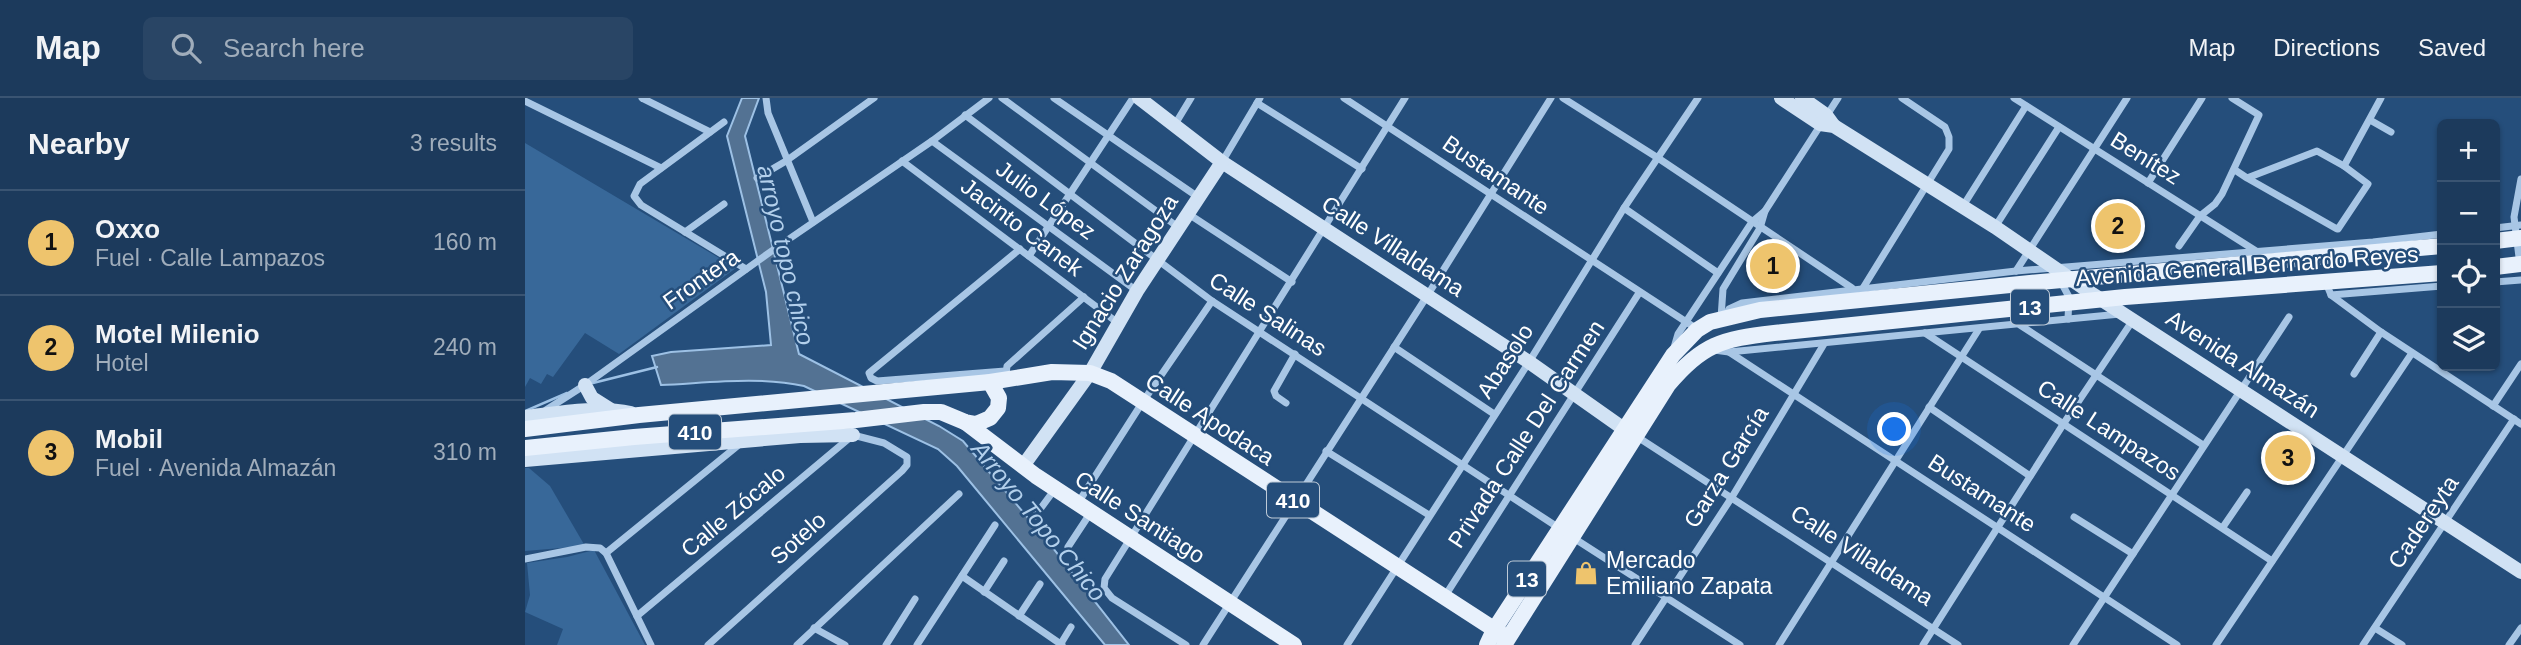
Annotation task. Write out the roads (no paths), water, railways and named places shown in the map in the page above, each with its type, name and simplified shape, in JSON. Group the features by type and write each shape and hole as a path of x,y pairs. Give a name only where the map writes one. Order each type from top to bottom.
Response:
{"main road":[{"path":"2500,238 2519,229"},
{"name":"Avenida General Bernardo Reyes","path":"1487,645 1506,639 1566,533 1630,432 1692,326 1781,308 2290,260 2374,247 2437,246"},
{"path":"2408,248 2418,262 2412,276"},
{"path":"2500,266 2521,264"},
{"name":"Avenida General Bernardo Reyes","path":"1630,432 1683,366 1706,349 1725,340 2125,297 2286,286 2328,289 2437,274"},
{"name":"Calle Apodaca","path":"991,382 1006,375 1052,372 1090,373 1111,382 1445,596 1506,639"},
{"path":"965,422 976,424 996,412 999,398 991,382"},
{"name":"410","path":"531,423 991,382"},
{"name":"410","path":"528,452 728,429 855,428 924,412 941,412 965,422"},
{"name":"Calle Santiago","path":"965,422 1056,489 1294,645"},
{"path":"679,447 728,429"}],"street":[{"path":"642,98 710,132"},
{"path":"766,98 768,113 786,161 813,222"},
{"path":"757,178 786,161 874,98"},
{"path":"1002,98 1178,227"},
{"path":"1054,98 1198,197"},
{"path":"1029,256 1133,98"},
{"name":"Calle Villaldama","path":"1139,98 1221,162 1958,645"},
{"path":"1174,126 1191,98"},
{"name":"Bustamante","path":"1344,98 1692,326"},
{"path":"1186,645 1112,598 1104,588 1105,579 1405,98"},
{"path":"1203,645 1551,98"},
{"path":"1563,98 1853,289"},
{"name":"Abasolo","path":"1347,645 1529,362 1590,260 1697,98"},
{"name":"Avenida Almazán","path":"1781,98 1827,122 1963,206 2128,317 2521,572"},
{"name":"Avenida Almazán","path":"1802,98 1827,122"},
{"path":"1692,326 1719,273 1752,222 1765,211 1827,122 1838,98"},
{"path":"1863,288 1949,149 1949,137 1945,127 1902,98"},
{"name":"Benítez","path":"2014,98 2256,251"},
{"path":"2148,183 2202,98"},
{"path":"2179,246 2200,216 2218,200 2235,170 2259,114 2232,98"},
{"path":"2344,166 2381,98"},
{"path":"2016,271 2095,149 2123,99"},
{"name":"Frontera","path":"531,423 770,252 932,141 983,100"},
{"path":"525,101 661,167"},
{"path":"1259,101 1361,169"},
{"name":"Ignacio Zaragoza","path":"1023,466 1090,373 1137,291 1259,101"},
{"path":"1963,206 2026,106"},
{"name":"Calle Salinas","path":"965,116 1212,301 1461,466 1740,645"},
{"path":"2370,120 2391,132"},
{"path":"724,122 661,167 634,192 638,202 746,270"},
{"path":"1995,227 2059,127"},
{"name":"Julio López","path":"932,141 1137,291"},
{"path":"2235,170 2247,178 2339,229 2368,184 2317,151 2247,178"},
{"name":"Jacinto Canek","path":"902,161 1118,323"},
{"path":"2521,179 2521,271"},
{"path":"685,232 724,204"},
{"path":"1624,208 1719,273"},
{"path":"1722,318 1723,289 1760,228 1765,211"},
{"path":"1187,214 1291,282"},
{"path":"2500,228 2519,229"},
{"path":"1722,318 1729,309 1742,303 1853,289 2016,271 2256,251 2374,247 2437,235"},
{"name":"Calle Apodaca","path":"1006,375 877,381 869,377 871,369 1020,249"},
{"path":"2034,270 2053,275 2065,286 2070,302 2068,318"},
{"path":"2500,282 2521,280"},
{"path":"2328,289 2437,286"},
{"path":"2328,289 2381,332 2517,421"},
{"name":"Privada Calle Del Carmen","path":"1445,596 1639,293"},
{"path":"1006,375 1007,366 1084,298"},
{"path":"1068,547 1085,507 1142,403 1212,301"},
{"path":"1706,349 1729,352 2020,325 2068,318 2128,317 2096,375 1923,645"},
{"path":"2073,645 2289,317"},
{"path":"2020,325 2203,445"},
{"path":"1779,645 1979,329"},
{"path":"2354,374 2381,332"},
{"name":"Calle Lampazos","path":"1924,333 2272,561"},
{"name":"Garza García","path":"1635,645 1732,497 1824,344"},
{"path":"1394,347 1494,414"},
{"name":"Bustamante","path":"1729,352 2177,645"},
{"path":"2216,645 2412,353"},
{"path":"1286,403 1276,396 1274,391 1295,354"},
{"path":"2493,406 2521,364"},
{"path":"585,385 592,398 612,410"},
{"path":"1929,407 2030,476"},
{"path":"531,423 612,410 639,415"},
{"name":"Cadereyta","path":"2364,645 2517,421"},
{"path":"528,452 679,447 855,428"},
{"name":"Sotelo","path":"708,645 907,465 907,457 855,428"},
{"name":"Calle Zócalo","path":"637,616 855,428"},
{"path":"605,552 742,442"},
{"path":"1327,451 1429,515"},
{"path":"1035,516 1056,489"},
{"path":"2223,527 2247,492"},
{"path":"797,645 959,494"},
{"path":"2074,517 2133,554"},
{"path":"917,645 995,525"},
{"path":"525,559 596,546 605,552 651,645"},
{"path":"984,592 1004,561"},
{"path":"962,576 1061,645 1071,627"},
{"path":"1020,616 1040,584"},
{"path":"886,645 915,599"},
{"path":"814,628 845,645"},
{"path":"2375,628 2402,645"},
{"path":"2509,645 2521,628"}],"waterway":[{"path":"593,383 657,367"},
{"path":"525,411 567,393"}],"place":[{"name":"Motel Milenio","path":"2118,226"},
{"name":"Oxxo","path":"1773,266"},
{"name":"Mobil","path":"2288,458"},
{"name":"Mercado Emiliano Zapata","path":"1586,573"}],"water label":[{"name":"arroyo topo chico","path":"786,255"},
{"name":"Arroyo Topo Chico","path":"1039,521"}]}
